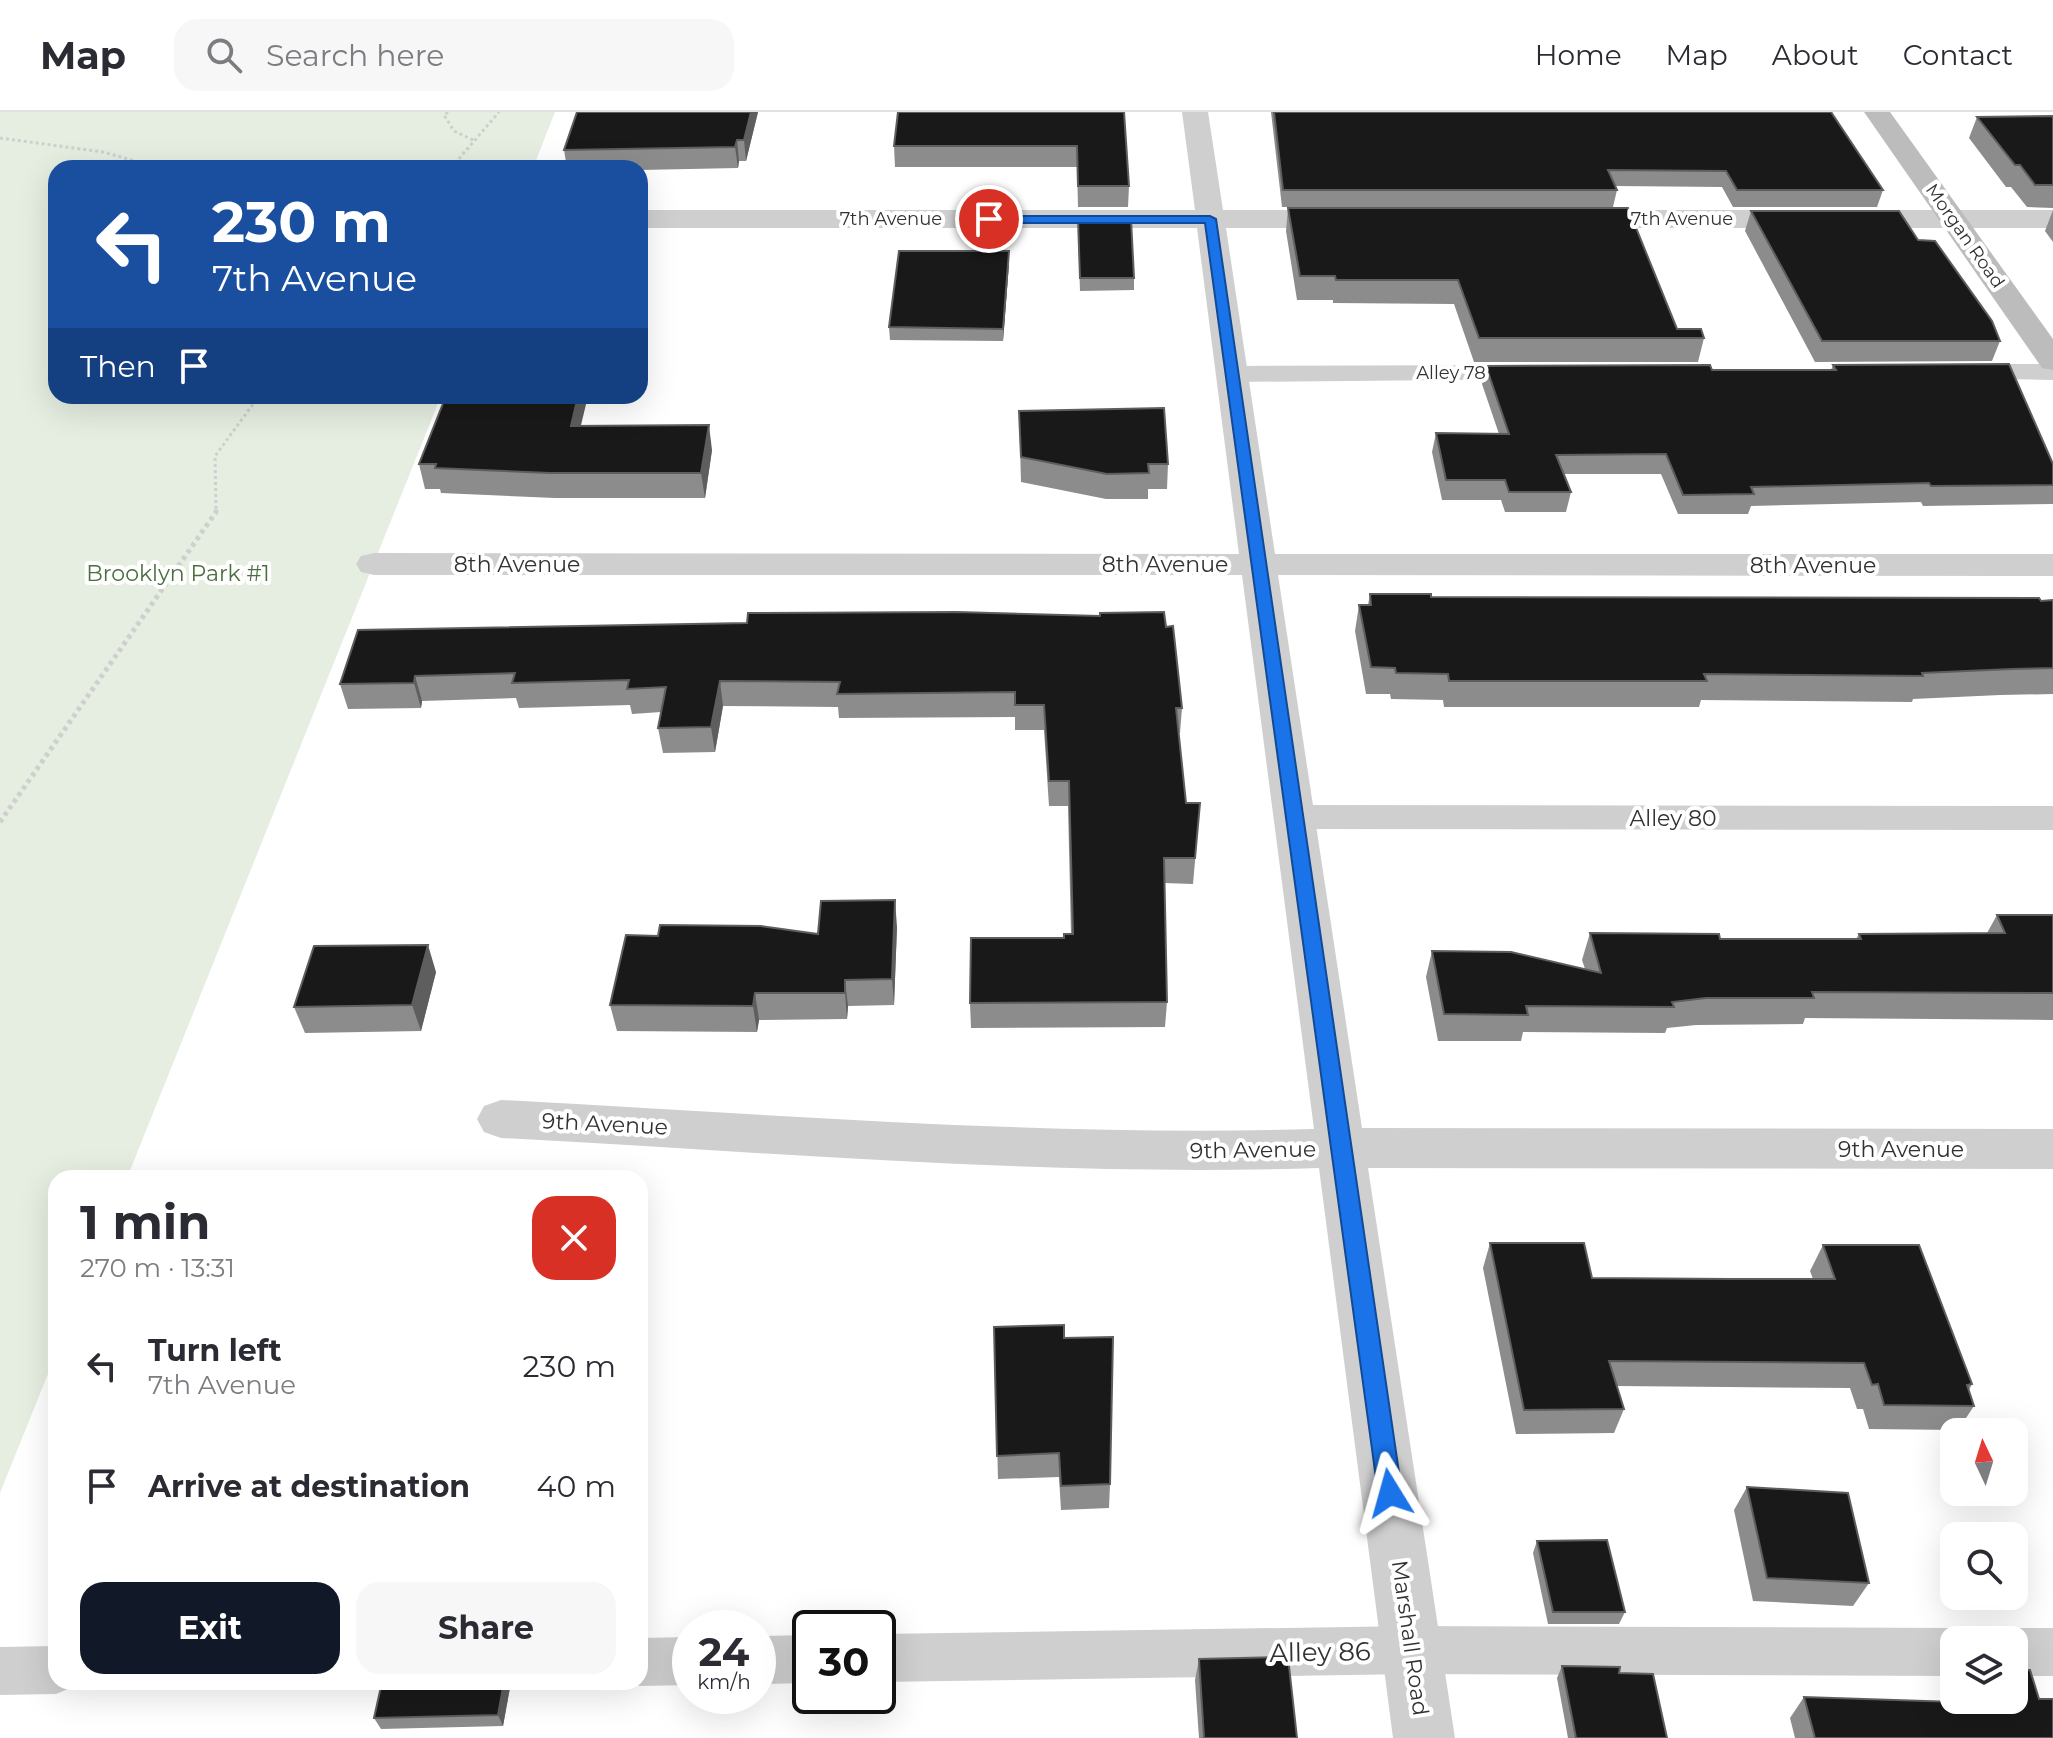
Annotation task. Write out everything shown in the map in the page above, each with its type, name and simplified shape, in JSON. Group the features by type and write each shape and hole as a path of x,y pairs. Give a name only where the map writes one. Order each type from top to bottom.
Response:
{"street":[{"name":"Marshall Road","path":"1195,112 1424,1738"},
{"name":"Morgan Road","path":"1877,112 2053,361"},
{"name":"7th Avenue","path":"648,219 1368,219"},
{"name":"7th Avenue","path":"1542,219 2053,219"},
{"name":"8th Avenue","path":"374,564 2053,565"},
{"name":"9th Avenue","path":"501,1119 1079,1149 1208,1152 1340,1148 2053,1149"}],"lane":[{"path":"1943,372 2053,372"},
{"name":"Alley 78","path":"1232,374 1564,373"},
{"name":"Alley 80","path":"1294,817 2053,818"},
{"name":"Alley 86","path":"896,1658 1412,1650 1940,1652"},
{"path":"2028,1652 2053,1652"},
{"path":"648,1662 672,1661"},
{"path":"0,1671 48,1670"}],"path":[{"path":"448,112 444,115 454,131 475,141"},
{"path":"458,160 499,112"},
{"path":"0,138 103,152 132,160"},
{"path":"0,822 216,512 215,456 253,404"}],"green space":[{"name":"Brooklyn Park #1","path":"0,112 555,112 536,160 48,160 48,404 438,404 130,1170 48,1170 48,1374 0,1493"}],"building":[{"path":"577,112 751,112 744,140 737,140 735,147 564,150"},
{"path":"898,112 1124,112 1129,186 1078,186 1077,146 894,146"},
{"path":"1274,112 1831,112 1883,190 1737,190 1726,171 1608,170 1617,190 1283,190"},
{"path":"2053,116 2053,185 2035,185 1977,117"},
{"path":"1288,208 1628,208 1677,329 1701,329 1704,338 1479,338 1458,280 1336,280 1335,276 1300,276"},
{"path":"1751,211 1899,211 1918,240 1935,241 1992,321 2000,341 1822,341"},
{"path":"1078,219 1131,219 1134,278 1080,278"},
{"path":"899,251 1009,251 1003,329 889,327"},
{"path":"2009,364 2053,464 2053,485 1931,486 1929,483 1751,487 1754,494 1683,495 1666,454 1556,455 1571,492 1509,492 1505,480 1446,480 1436,433 1509,434 1486,366 1710,365 1712,370 1836,370 1833,365"},
{"path":"443,404 576,404 571,426 709,425 701,473 550,473 435,468 436,464 419,464"},
{"path":"1164,408 1168,464 1148,464 1149,473 1107,474 1021,457 1019,411"},
{"path":"1370,594 1431,594 1431,597 2039,598 2041,601 2053,600 2053,668 1922,673 1923,676 1704,674 1707,681 1449,681 1448,674 1396,673 1395,668 1371,667 1359,605 1371,605"},
{"path":"957,612 1100,616 1100,613 1164,612 1166,627 1173,626 1182,708 1176,708 1186,803 1200,803 1195,858 1164,858 1167,1002 970,1003 971,938 1064,938 1064,934 1073,934 1069,781 1049,781 1044,705 1015,705 1015,692 837,694 840,682 720,681 711,727 658,728 666,687 627,689 629,680 512,683 515,673 415,676 414,683 340,684 358,630 747,623 748,613"},
{"path":"895,900 892,979 845,980 845,993 755,993 753,1006 610,1005 626,935 658,936 660,925 761,926 818,934 821,901"},
{"path":"1997,915 2053,915 2053,993 1812,992 1814,998 1706,998 1672,1002 1674,1007 1526,1006 1528,1015 1444,1014 1432,951 1511,952 1601,973 1590,933 1719,934 1720,939 1861,939 1859,934 2005,933"},
{"path":"428,945 412,1005 294,1007 314,946"},
{"path":"1490,1243 1584,1243 1592,1278 1731,1279 1835,1279 1823,1245 1919,1245 1972,1384 1967,1385 1974,1406 1884,1405 1878,1384 1872,1385 1864,1363 1609,1361 1624,1409 1524,1410"},
{"path":"1064,1325 1064,1338 1113,1337 1110,1484 1061,1486 1059,1453 997,1456 994,1327"},
{"path":"1747,1487 1848,1493 1869,1583 1767,1578"},
{"path":"1607,1540 1625,1612 1553,1612 1537,1541"},
{"path":"1288,1657 1297,1738 1204,1738 1199,1659"},
{"path":"1562,1666 1620,1667 1619,1673 1653,1674 1667,1738 1576,1738"},
{"path":"2030,1670 2039,1699 2053,1699 2053,1738 1815,1738 1804,1697 1940,1701 1940,1714 2028,1714"},
{"path":"380,1690 503,1690 498,1715 374,1718"}],"route":[{"path":"989,219 1210,219 1390,1493"}]}
